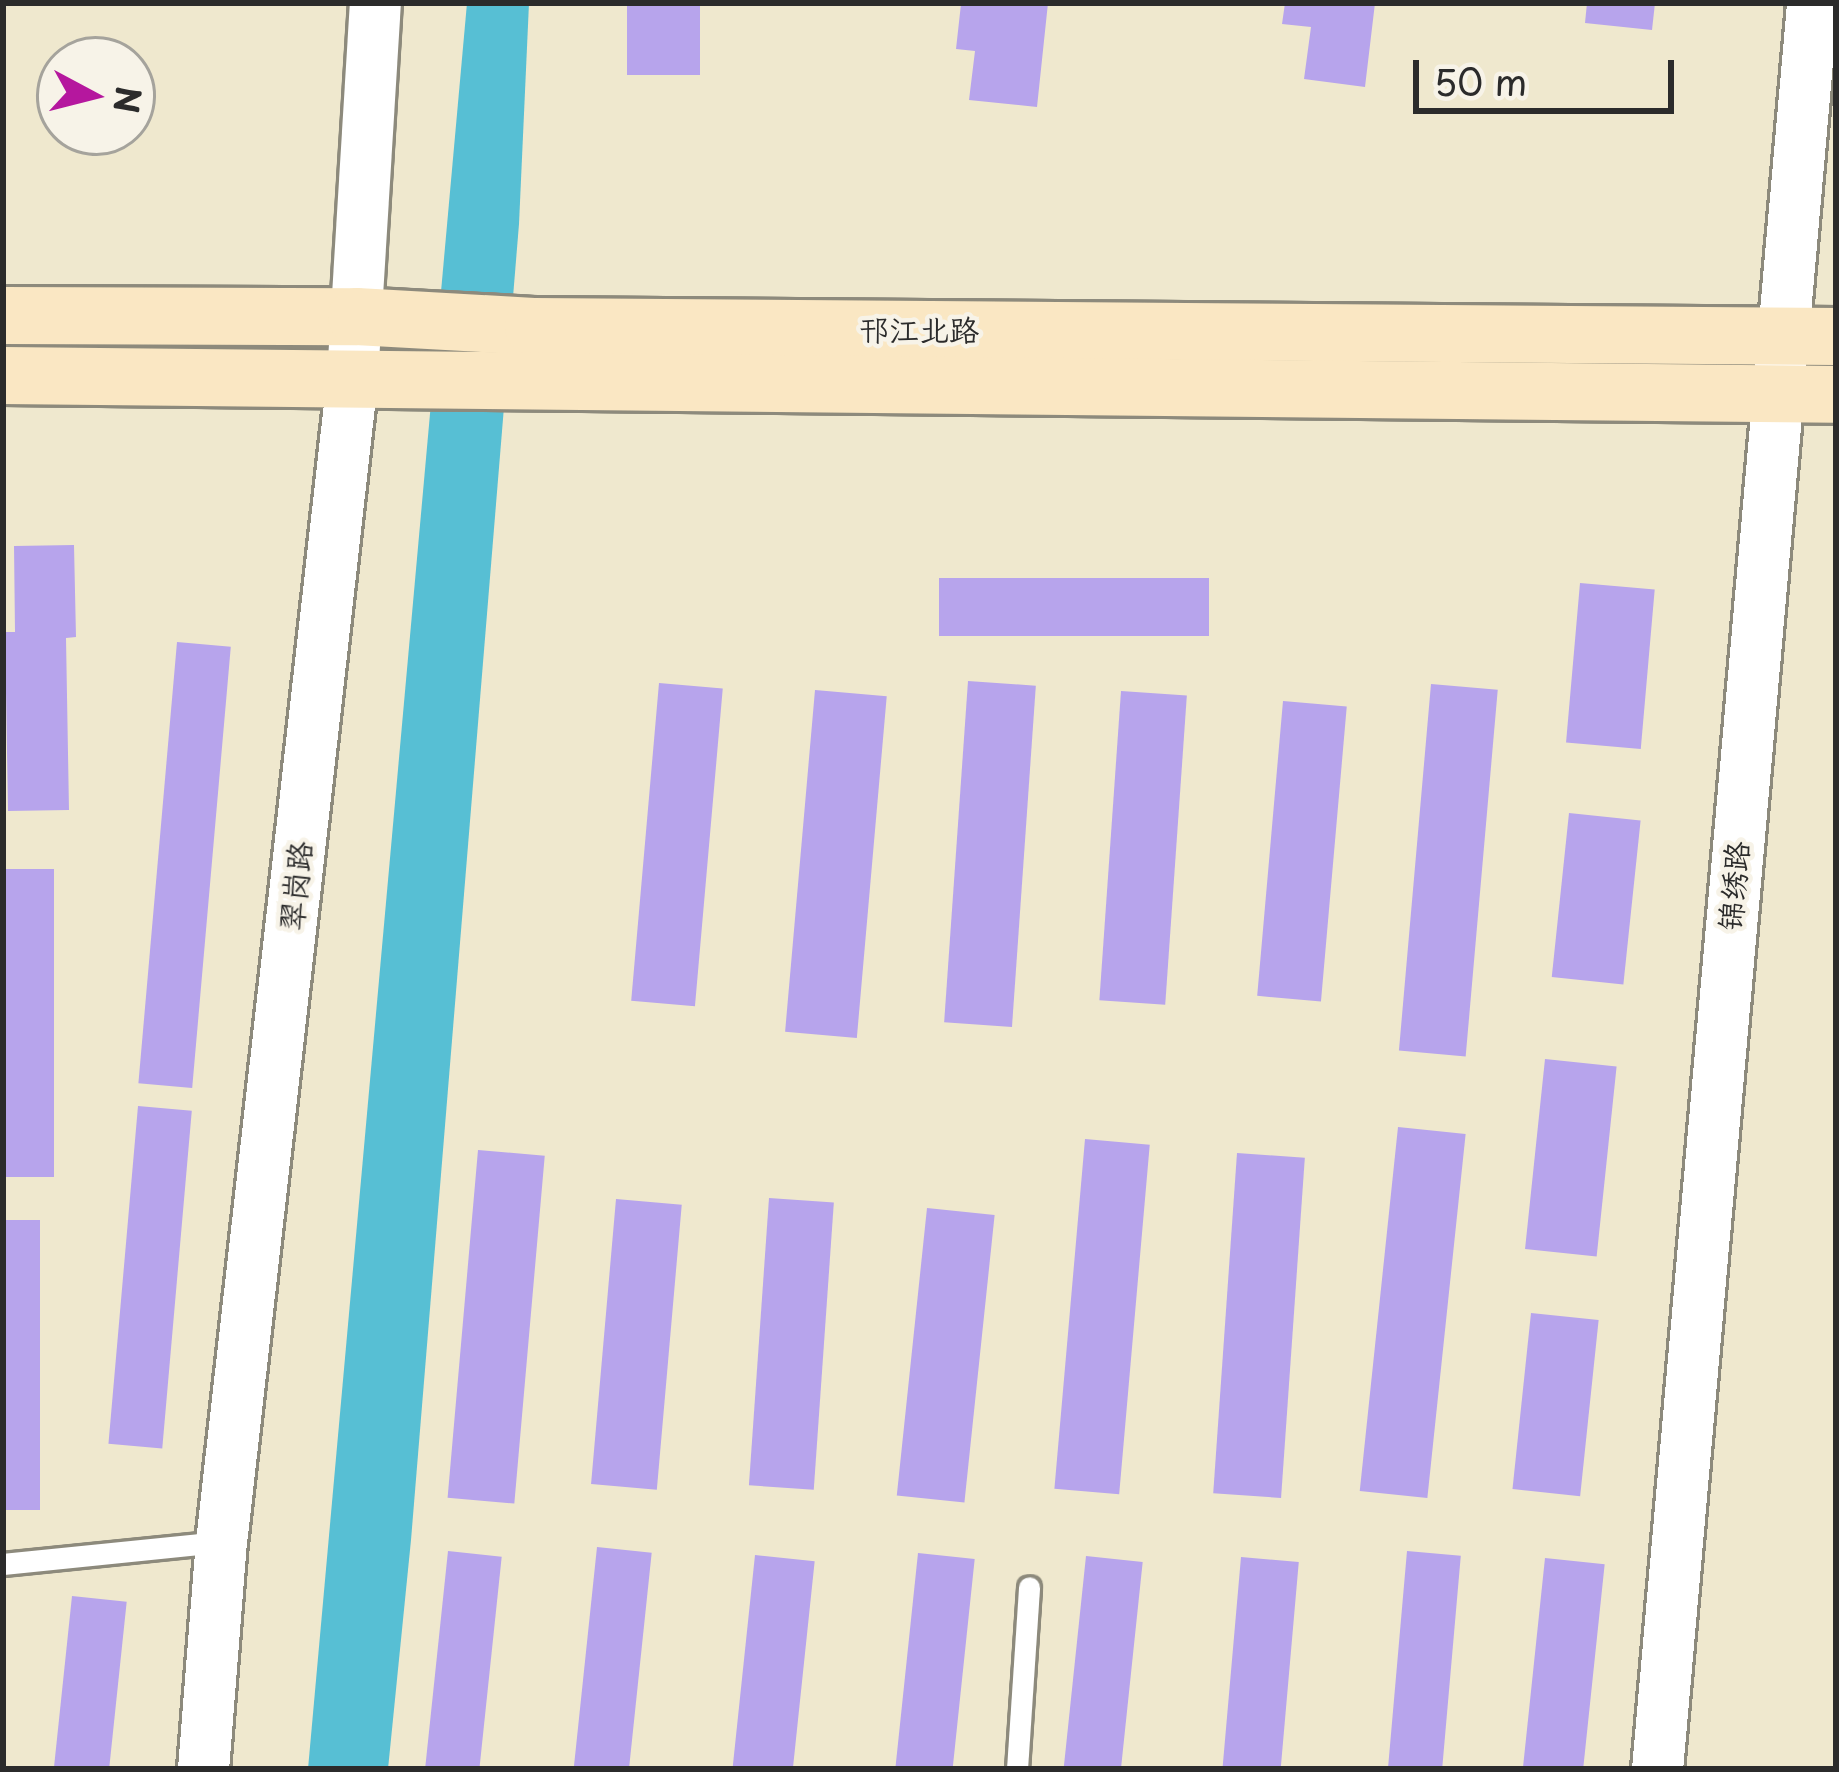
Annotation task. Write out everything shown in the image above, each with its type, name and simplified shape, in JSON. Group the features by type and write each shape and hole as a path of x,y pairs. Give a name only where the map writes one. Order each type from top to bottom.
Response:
{"main road":[{"name":"邗江北路","path":"3,315 356,316 422,321 538,352 1836,394"},
{"name":"邗江北路","path":"3,375 415,378 538,352 1809,335"}],"street":[{"name":"翠岗路","path":"203,1769 221,1542 352,377 375,3"},
{"name":"锦绣路","path":"1657,1769 1776,393 1809,335 1813,3"}],"lane":[{"path":"3,1564 221,1542"},
{"path":"1017,1769 1030,1587"}],"water":[{"path":"467,3 529,3 519,224 411,1540 388,1769 308,1769"}],"building":[{"path":"627,3 700,3 700,75 627,75"},
{"path":"1048,3 1037,107 969,100 975,51 956,49 961,4"},
{"path":"1285,3 1375,3 1365,87 1304,79 1311,27 1282,24"},
{"path":"1587,3 1655,3 1652,30 1585,23"},
{"path":"74,545 76,637 66,638 69,810 8,811 5,632 15,632 14,546"},
{"path":"939,578 1209,578 1209,636 939,636"},
{"path":"1580,583 1655,590 1641,749 1566,742"},
{"path":"177,642 231,647 192,1088 138,1083"},
{"path":"968,681 1036,686 1012,1027 944,1022"},
{"path":"659,683 723,689 695,1006 631,1001"},
{"path":"1431,684 1498,690 1466,1056 1399,1051"},
{"path":"815,690 887,696 857,1038 785,1032"},
{"path":"1121,691 1187,696 1165,1005 1099,1000"},
{"path":"1283,701 1347,707 1321,1001 1257,996"},
{"path":"1569,813 1641,821 1623,985 1552,977"},
{"path":"3,869 54,869 54,1177 3,1177"},
{"path":"1545,1059 1617,1067 1597,1256 1525,1249"},
{"path":"138,1106 192,1111 162,1448 108,1444"},
{"path":"1398,1127 1466,1134 1427,1498 1360,1491"},
{"path":"1085,1139 1150,1145 1119,1494 1054,1489"},
{"path":"478,1150 545,1156 514,1504 448,1498"},
{"path":"1237,1153 1305,1158 1281,1498 1213,1493"},
{"path":"769,1198 834,1203 814,1490 749,1485"},
{"path":"616,1199 682,1205 657,1490 591,1484"},
{"path":"927,1208 995,1215 964,1503 897,1495"},
{"path":"3,1220 40,1220 40,1510 3,1510"},
{"path":"1531,1313 1599,1320 1580,1496 1512,1489"},
{"path":"597,1547 652,1553 629,1769 574,1769"},
{"path":"448,1551 502,1557 479,1769 425,1769"},
{"path":"1407,1551 1461,1556 1442,1769 1388,1769"},
{"path":"918,1553 975,1559 953,1769 895,1769"},
{"path":"755,1555 815,1561 793,1769 733,1769"},
{"path":"1086,1556 1143,1562 1121,1769 1064,1769"},
{"path":"1241,1557 1299,1562 1281,1769 1222,1769"},
{"path":"1545,1558 1605,1564 1583,1769 1523,1769"},
{"path":"72,1596 127,1602 109,1769 54,1769"}]}
